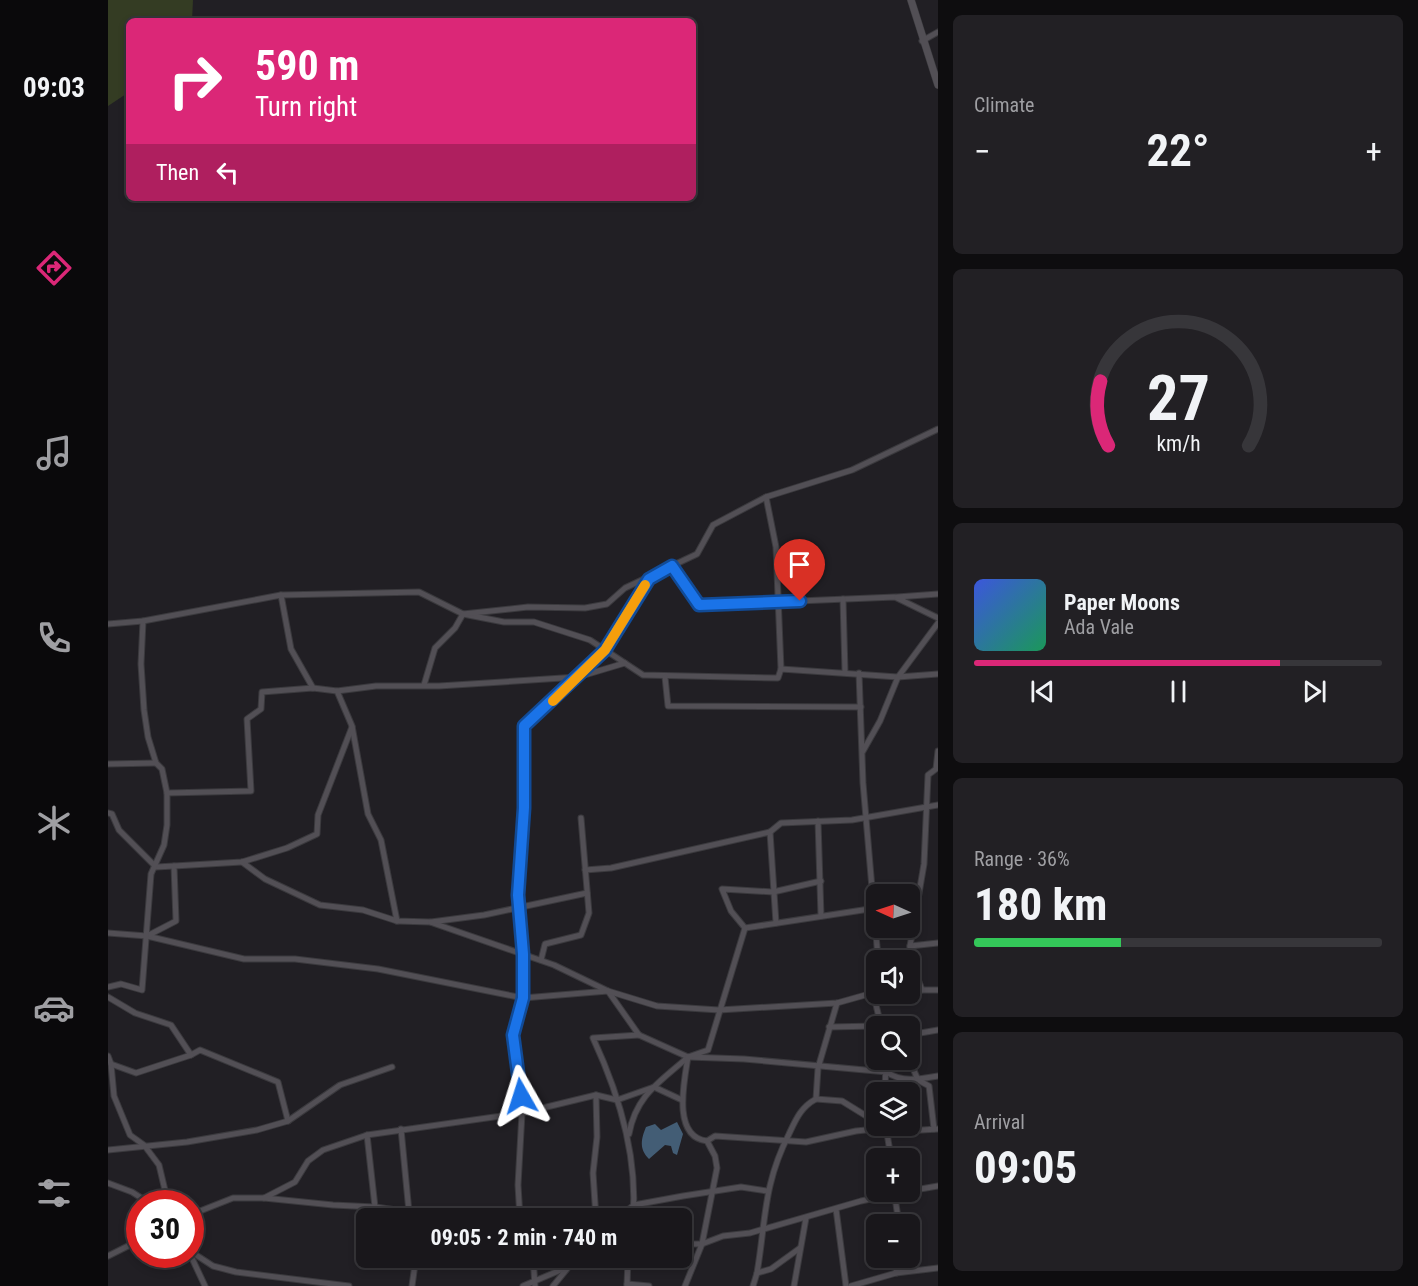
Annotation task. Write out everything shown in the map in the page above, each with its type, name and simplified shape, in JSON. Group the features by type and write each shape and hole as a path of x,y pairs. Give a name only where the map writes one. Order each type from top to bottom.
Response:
{"street":[{"path":"911,0 938,86"},
{"path":"922,41 938,32"},
{"path":"464,614 528,607 585,608 607,604 626,588 698,554 713,525 766,497 852,470 938,429"},
{"path":"108,624 143,621 281,595 419,592 464,614 504,622 534,622 590,640 643,675 778,678 781,669 776,547 766,497"},
{"path":"672,566 699,605 938,594"},
{"path":"519,1208 518,1185 522,1113 513,1035 523,998 520,907 524,726 605,650 649,579"},
{"path":"281,595 291,649 313,688"},
{"path":"895,597 938,618"},
{"path":"843,599 844,672"},
{"path":"424,685 435,648 455,628 464,614"},
{"path":"108,987 121,984 142,990 151,874 156,867 167,825 168,793 162,769 156,763 144,710 141,664 143,621"},
{"path":"862,753 880,721 898,677 938,623"},
{"path":"168,793 251,791 247,719 261,709 262,692 313,688 337,692 376,686 578,677 625,663"},
{"path":"781,669 898,677 938,674"},
{"path":"859,673 866,818 873,884"},
{"path":"665,677 668,706 861,707"},
{"path":"337,692 352,726 368,814 381,840 397,921"},
{"path":"108,813 112,814 119,830 156,867 242,862 287,848 317,834 318,815 352,726"},
{"path":"920,891 928,808 928,775 937,768 938,751"},
{"path":"108,764 156,763"},
{"path":"585,870 611,867 770,832 781,823 866,818 894,811 938,805"},
{"path":"541,960 545,944 581,935 589,913 581,818"},
{"path":"818,821 821,916"},
{"path":"770,832 776,923"},
{"path":"242,862 265,879 320,905 363,910 397,921 430,922 587,893"},
{"path":"147,936 176,921 174,866"},
{"path":"745,928 731,911 722,889 773,892 821,881"},
{"path":"745,928 866,909"},
{"path":"430,922 541,960 608,991 657,1006 719,1010 837,1004 866,995"},
{"path":"628,1138 633,1114 641,1099 688,1057 708,1050 745,928"},
{"path":"108,933 147,936 244,959 295,959 378,969 523,998 608,991"},
{"path":"910,950 912,938"},
{"path":"910,946 938,943"},
{"path":"920,985 922,990 937,991"},
{"path":"608,991 639,1035"},
{"path":"108,997 135,1013 171,1025 191,1055"},
{"path":"816,1099 818,1068 837,1004"},
{"path":"829,1027 866,1026"},
{"path":"920,1033 938,1030"},
{"path":"634,1208 628,1138 617,1100 593,1038 639,1035 688,1057 744,1059 818,1068 887,1072 894,1078 918,1080 938,1076"},
{"path":"111,1064 136,1073 200,1050 278,1082 288,1121"},
{"path":"108,1056 114,1096 130,1135 144,1145 159,1165 165,1190"},
{"path":"688,1057 682,1100 688,1133 697,1140 707,1141 715,1136 784,1143 815,1142 866,1129"},
{"path":"108,1150 245,1134 288,1121 340,1085 392,1067"},
{"path":"914,1070 918,1080 929,1086 936,1129 920,1130"},
{"path":"886,1082 887,1072"},
{"path":"264,1198 295,1182 308,1161 323,1150 367,1134 522,1113 596,1095 617,1100 654,1087 682,1100"},
{"path":"595,1208 593,1173 597,1137 596,1095"},
{"path":"753,1286 757,1274 767,1191 784,1143 804,1105 816,1099 842,1101 866,1116"},
{"path":"401,1129 410,1208"},
{"path":"367,1134 375,1207"},
{"path":"685,1286 702,1244 715,1190 716,1156 707,1141"},
{"path":"108,1183 127,1190"},
{"path":"920,1189 938,1186"},
{"path":"630,1208 634,1205 715,1190 741,1187 767,1191"},
{"path":"204,1209 233,1198 264,1198 333,1206 382,1208"},
{"path":"692,1244 702,1244 723,1236 762,1230 866,1200"},
{"path":"836,1209 846,1286"},
{"path":"794,1286 806,1218"},
{"path":"108,1256 126,1247"},
{"path":"757,1274 771,1269 800,1248"},
{"path":"204,1261 213,1266 236,1272 349,1286"},
{"path":"197,1268 205,1286"},
{"path":"412,1286 414,1268"},
{"path":"534,1268 535,1283"},
{"path":"524,1286 566,1268"},
{"path":"553,1286 568,1268"},
{"path":"628,1268 627,1285 649,1286"},
{"path":"896,1273 897,1268"},
{"path":"851,1286 896,1273 938,1268"}],"green space":[{"path":"108,0 193,0 192,18 126,18 126,94 108,106"}],"water":[{"path":"677,1122 683,1134 677,1155 673,1153 671,1146 665,1145 649,1159 642,1144 646,1127 655,1124 661,1130"}],"slow traffic":[{"path":"553,701 605,650 645,585"}],"route":[{"path":"521,1096 513,1035 523,998 523,954 518,895 524,808 524,726 605,650 627,611 649,579 672,566 699,605 800,601"}]}
